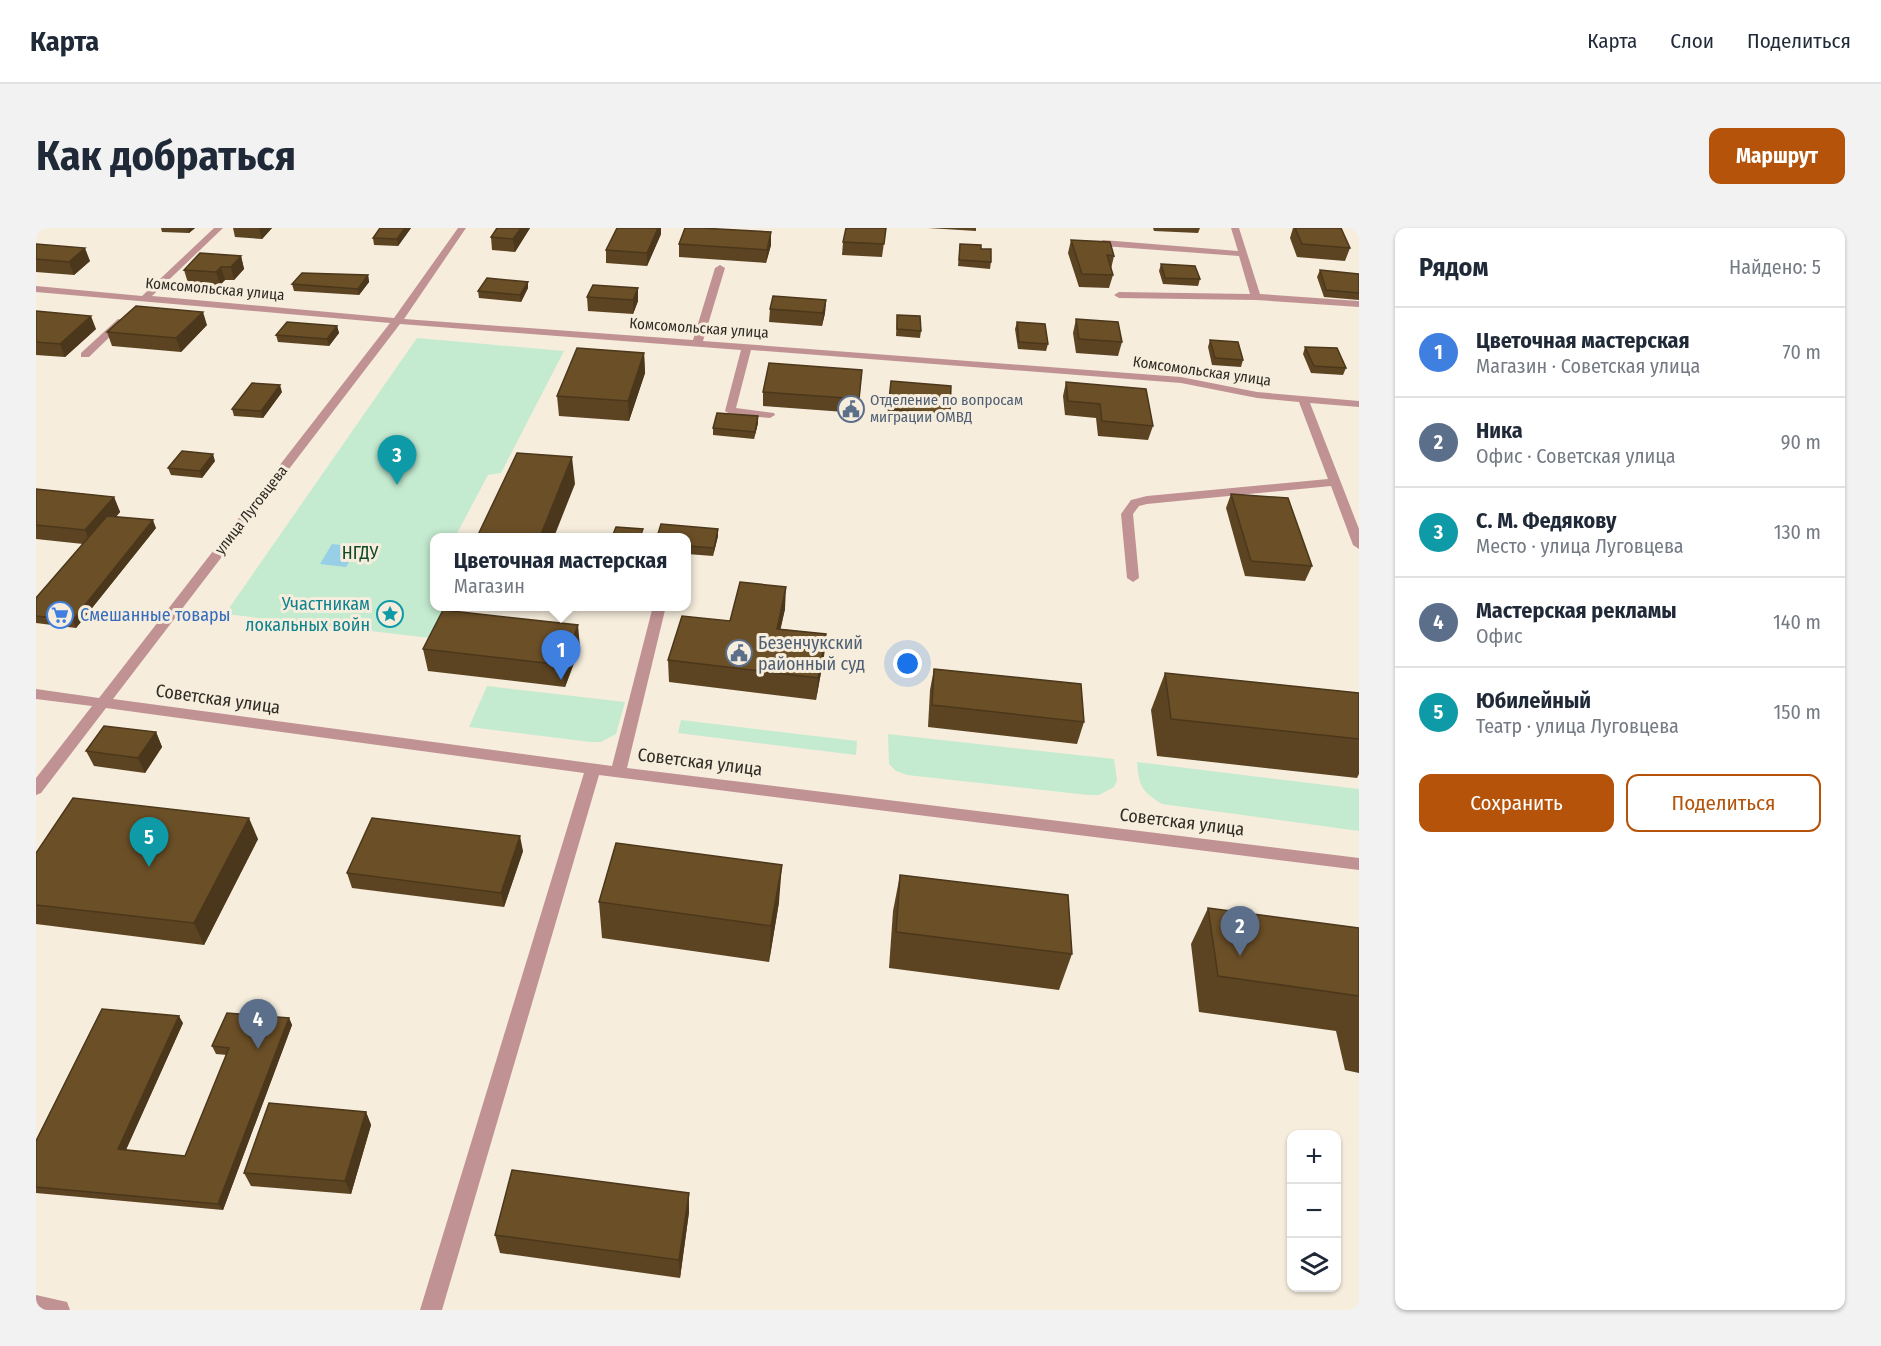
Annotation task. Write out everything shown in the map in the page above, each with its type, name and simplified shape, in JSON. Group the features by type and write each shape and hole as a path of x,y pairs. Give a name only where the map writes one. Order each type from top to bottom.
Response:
{"street":[{"path":"85,355 219,228"},
{"name":"улица Луговцева","path":"36,789 397,321 462,228"},
{"path":"1235,228 1256,297"},
{"path":"1103,243 1243,254"},
{"path":"697,343 720,268"},
{"name":"Комсомольская улица","path":"36,289 397,321 1148,377 1181,380 1257,395 1359,404"},
{"path":"1119,295 1256,297 1359,304"},
{"path":"747,347 730,411 770,415"},
{"path":"1303,399 1359,544"},
{"path":"1133,578 1127,514 1129,508 1135,503 1335,482"},
{"path":"1345,509 1359,510"},
{"path":"618,772 659,611"},
{"name":"Советская улица","path":"36,694 618,772 1359,864"},
{"path":"431,1310 594,768"},
{"path":"36,1305 59,1310"}],"green space":[{"name":"НГДУ","path":"417,338 564,351 501,473 488,475 457,533 430,533 430,611 453,611 439,639 225,614"},
{"path":"487,686 625,702 616,734 601,742 469,727"},
{"path":"681,720 857,741 856,755 678,733"},
{"path":"888,734 1114,759 1117,780 1114,787 1099,795 1088,795 907,775 896,771 889,764"},
{"path":"1137,762 1359,789 1359,831 1162,804 1142,787"}],"water":[{"path":"332,544 358,547 346,567 320,564"}],"building":[{"path":"380,228 405,228 397,239 373,238"},
{"path":"497,228 521,228 513,239 491,237"},
{"path":"617,228 658,228 647,253 606,250"},
{"path":"685,228 771,232 767,250 679,244"},
{"path":"846,228 886,228 884,244 843,242"},
{"path":"1295,228 1341,228 1350,248 1302,244"},
{"path":"1071,240 1110,242 1114,256 1107,255 1113,275 1082,274"},
{"path":"36,244 85,248 69,262 36,259"},
{"path":"960,244 981,245 981,249 991,249 991,262 959,260"},
{"path":"200,253 241,256 231,267 221,267 216,272 184,270"},
{"path":"1161,264 1195,266 1200,279 1165,278"},
{"path":"1320,270 1359,274 1359,293 1326,290"},
{"path":"302,273 368,275 358,289 292,284"},
{"path":"487,278 528,282 520,295 478,291"},
{"path":"593,285 638,288 633,300 587,297"},
{"path":"773,296 826,300 823,313 770,309"},
{"path":"136,306 203,312 176,338 107,332"},
{"path":"36,311 91,316 60,344 36,342"},
{"path":"897,315 920,316 921,331 897,329"},
{"path":"1076,319 1118,322 1122,342 1079,339"},
{"path":"287,322 337,326 327,339 276,335"},
{"path":"1017,322 1045,324 1048,344 1019,342"},
{"path":"1210,340 1238,342 1243,360 1215,358"},
{"path":"1305,347 1337,348 1346,368 1314,366"},
{"path":"577,348 644,353 628,401 557,396"},
{"path":"769,363 862,370 859,399 763,392"},
{"path":"891,381 951,386 950,414 888,409"},
{"path":"1066,382 1146,389 1153,426 1102,421 1100,404 1068,401"},
{"path":"252,383 280,385 261,411 232,409"},
{"path":"717,413 758,416 755,432 713,428"},
{"path":"182,451 213,454 200,471 168,468"},
{"path":"517,453 572,457 542,533 479,533"},
{"path":"36,489 114,497 85,530 36,525"},
{"path":"1231,494 1288,498 1312,566 1251,561"},
{"path":"107,516 153,520 73,620 36,616 36,598"},
{"path":"661,524 718,529 714,548 691,546 691,533 658,533"},
{"path":"616,527 643,529 642,533 614,533"},
{"path":"740,582 786,587 777,629 826,634 818,678 668,660 682,616 730,621"},
{"path":"442,611 578,625 563,665 423,649"},
{"path":"934,669 1081,684 1084,722 932,705"},
{"path":"1165,673 1359,693 1359,739 1171,719"},
{"path":"104,726 156,732 138,758 86,751"},
{"path":"73,798 249,818 194,923 36,905 36,853"},
{"path":"372,818 520,836 501,893 347,873"},
{"path":"616,843 782,865 771,926 599,902"},
{"path":"900,875 1068,895 1072,954 896,932"},
{"path":"1208,908 1359,928 1359,996 1218,976"},
{"path":"102,1009 179,1016 118,1149 185,1156 229,1048 212,1046 227,1013 289,1018 218,1204 36,1187 36,1141"},
{"path":"269,1103 366,1112 345,1181 244,1173"},
{"path":"512,1170 689,1193 679,1260 495,1235"}],"place":[{"name":"Отделение по вопросам миграции ОМВД","path":"851,409"},
{"name":"С. М. Федякову","path":"397,485"},
{"name":"Участникам локальных войн","path":"390,614"},
{"name":"Смешанные товары","path":"60,615"},
{"name":"Безенчукский районный суд","path":"739,653"},
{"name":"Цветочная мастерская","path":"561,680"},
{"name":"Юбилейный","path":"149,867"},
{"name":"Ника","path":"1240,956"},
{"name":"Мастерская рекламы","path":"258,1049"}]}
